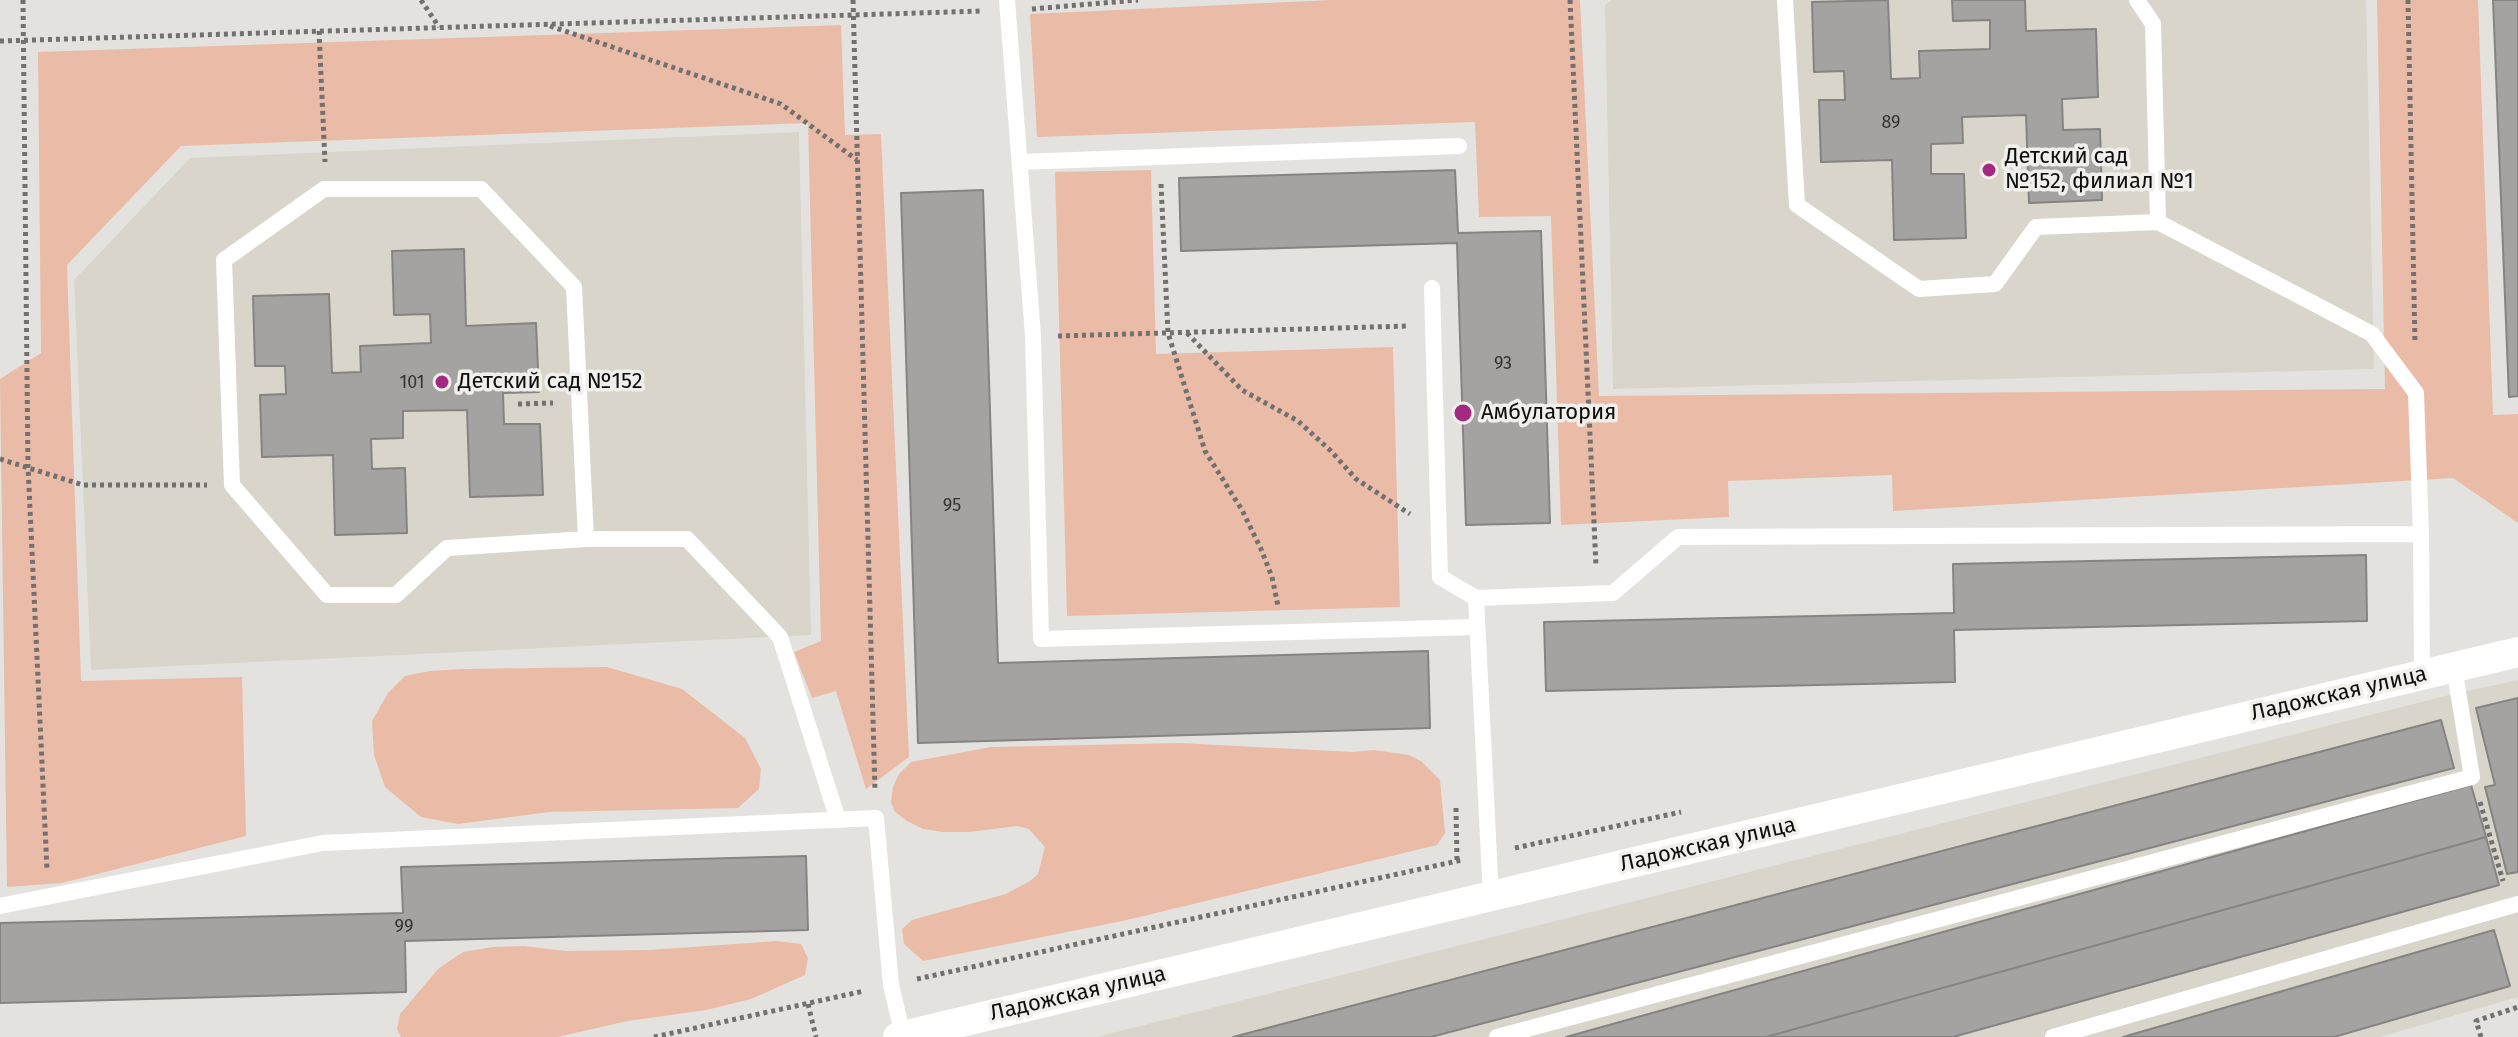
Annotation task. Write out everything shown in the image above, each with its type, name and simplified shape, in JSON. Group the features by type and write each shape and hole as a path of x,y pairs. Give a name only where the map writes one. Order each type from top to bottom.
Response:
{"street":[{"name":"Ладожская улица","path":"900,1036 972,1028 1491,897 2518,652"}],"lane":[{"path":"1785,0 1797,205 1919,289 1995,284 2036,227 2158,222 2372,334 2416,393 2422,674"},
{"path":"2137,0 2153,24 2158,222"},
{"path":"1007,5 1033,336 1041,639 1476,627"},
{"path":"1020,162 1459,146"},
{"path":"586,539 574,287 481,189 324,189 224,260 232,485 327,595 396,595 447,548 586,539 687,539 780,637 838,820"},
{"path":"1432,288 1440,577 1476,598 1613,593 1678,537 2421,534"},
{"path":"1476,598 1491,897"},
{"path":"1497,1037 2472,777 2454,667"},
{"path":"0,906 323,843 876,818 891,985 900,1036"},
{"path":"2053,1037 2514,905"}],"path":[{"path":"23,0 28,466 48,895"},
{"path":"421,0 440,28"},
{"path":"853,0 876,818"},
{"path":"0,41 854,15 1138,0"},
{"path":"1570,0 1597,574"},
{"path":"2408,0 2416,393"},
{"path":"546,25 781,104 858,161"},
{"path":"319,31 324,189"},
{"path":"1160,159 1168,333 1205,451 1242,510 1267,563 1279,610 1280,632"},
{"path":"1033,336 1433,326"},
{"path":"1186,332 1242,390 1298,421 1356,479 1406,509 1440,547"},
{"path":"0,459 83,485 232,485"},
{"path":"2472,777 2514,905"},
{"path":"654,1037 1691,810"},
{"path":"808,1004 816,1037"},
{"path":"2481,1037 2476,1021 2518,1007"}],"shaded area":[{"path":"1332,0 1580,0 1599,396 2385,389 2377,0 2478,0 2493,415 2518,414 2518,523 2453,478 1893,511 1892,475 1728,481 1729,517 1561,525 1551,216 1479,217 1475,122 1037,137 1030,14"},
{"name":"Детский сад №152, филиал №1","path":"1612,0 2366,0 2374,369 1613,389 1605,5"},
{"path":"841,25 845,135 881,134 909,757 866,789 836,691 812,698 794,652 821,641 808,123 181,146 67,265 81,681 242,677 246,836 62,883 7,887 0,379 41,353 38,52"},
{"name":"Детский сад №152","path":"799,132 811,635 91,670 74,280 190,158"},
{"path":"1151,170 1156,354 1393,347 1400,607 1067,616 1055,172"},
{"path":"607,667 682,689 745,738 761,769 759,789 738,808 549,812 458,824 421,817 385,787 374,755 372,721 388,693 405,676 463,669"},
{"path":"2518,680 2518,997 2380,1037 1097,1037 2449,695"},
{"path":"1180,743 1353,752 1374,750 1409,755 1421,761 1440,780 1445,833 1437,845 1127,920 923,961 904,944 902,929 912,920 1006,894 1030,881 1038,874 1045,847 1029,829 1017,826 943,832 923,829 907,821 895,812 891,802 899,774 911,762 991,747"},
{"path":"777,941 801,944 808,958 805,975 751,999 706,1010 628,1021 557,1037 401,1037 397,1029 400,1014 439,968 463,952 524,946 565,951 649,950"}],"building":[{"path":"1888,0 1891,79 1920,78 1919,51 1990,49 1990,20 1953,21 1952,0 2025,0 2026,31 2096,29 2098,97 2062,99 2063,130 2100,129 2102,200 2029,203 2026,115 1962,117 1963,143 1931,144 1931,174 1964,174 1966,238 1894,240 1892,160 1821,162 1819,100 1845,100 1844,71 1814,72 1812,2"},
{"path":"2493,0 2518,0 2518,396 2509,397"},
{"path":"1455,170 1458,233 1541,231 1550,523 1466,525 1457,243 1181,251 1179,178"},
{"path":"983,190 998,663 1428,651 1430,728 918,743 901,193"},
{"path":"464,249 466,326 536,323 539,392 503,393 504,424 540,424 543,495 470,497 467,410 403,411 403,438 371,439 372,469 405,468 407,533 335,535 333,455 262,457 260,395 286,394 285,366 255,366 253,296 329,294 332,373 361,372 360,346 431,343 430,314 394,315 392,251"},
{"path":"2366,555 2367,621 1954,630 1955,682 1546,691 1544,622 1954,613 1953,564"},
{"path":"2518,698 2518,872 2507,874 2485,787 2495,785 2476,708"},
{"path":"2441,720 2454,768 1431,1037 1233,1037"},
{"path":"2471,785 2486,837 1766,1037 1566,1037"},
{"path":"2486,837 2499,885 1953,1037 1766,1037"},
{"path":"806,856 808,930 405,941 406,992 0,1003 0,923 403,913 401,867"},
{"path":"2494,930 2510,986 2334,1037 2123,1037"}],"place":[{"name":"Детский сад №152, филиал №1","path":"1989,170"},
{"name":"Детский сад №152","path":"442,382"},
{"name":"Амбулатория","path":"1463,413"}]}
